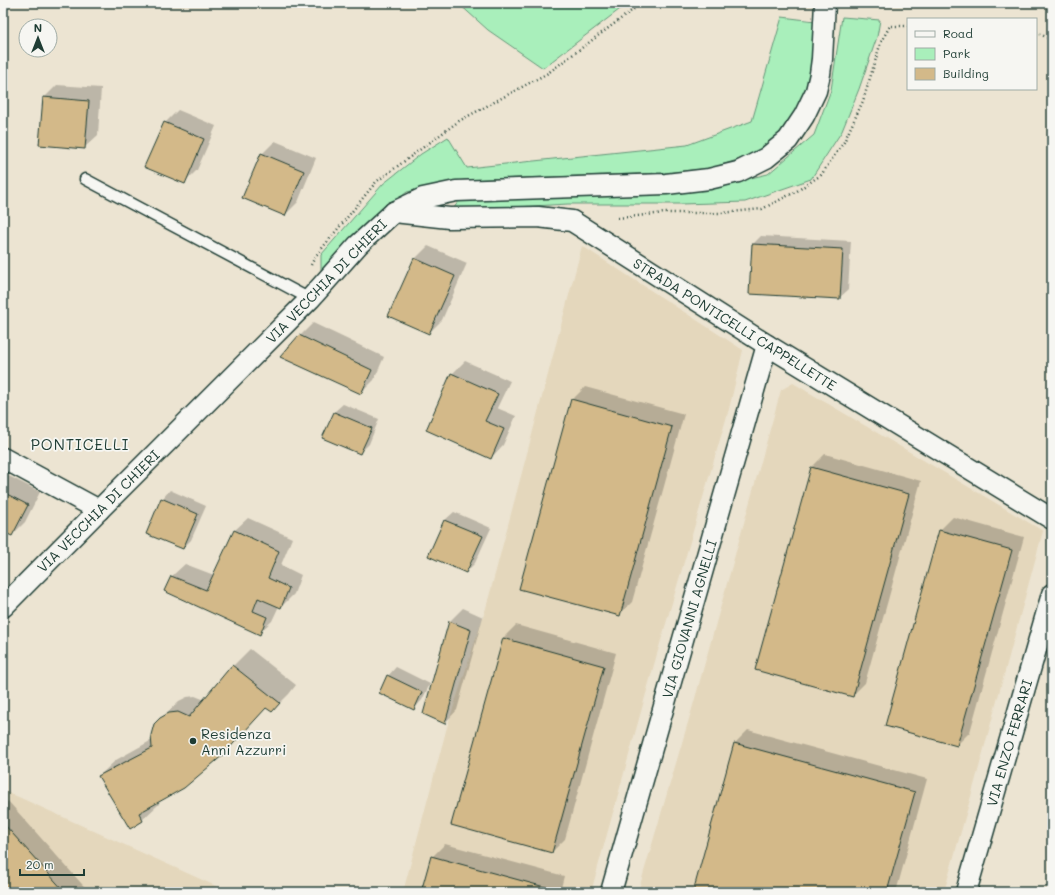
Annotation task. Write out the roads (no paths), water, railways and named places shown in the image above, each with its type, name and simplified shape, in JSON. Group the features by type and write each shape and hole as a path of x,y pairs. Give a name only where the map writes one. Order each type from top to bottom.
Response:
{"street":[{"name":"VIA VECCHIA DI CHIERI","path":"3,607 304,296 394,212 423,198 456,191 666,184 709,179 738,172 766,158 788,140 804,116 816,91 822,59 825,3"},
{"name":"STRADA PONTICELLI CAPPELLETTE","path":"394,212 448,218 538,217 572,222 767,345 1052,519"},
{"name":"VIA GIOVANNI AGNELLI","path":"611,892 767,345"},
{"path":"3,458 98,510"},
{"name":"VIA ENZO FERRARI","path":"966,892 1052,594"}],"lane":[{"path":"86,179 304,296"}],"place":[{"name":"Residenza Anni Azzurri","path":"193,741"}],"district":[{"name":"PONTICELLI","path":"80,444"}]}
